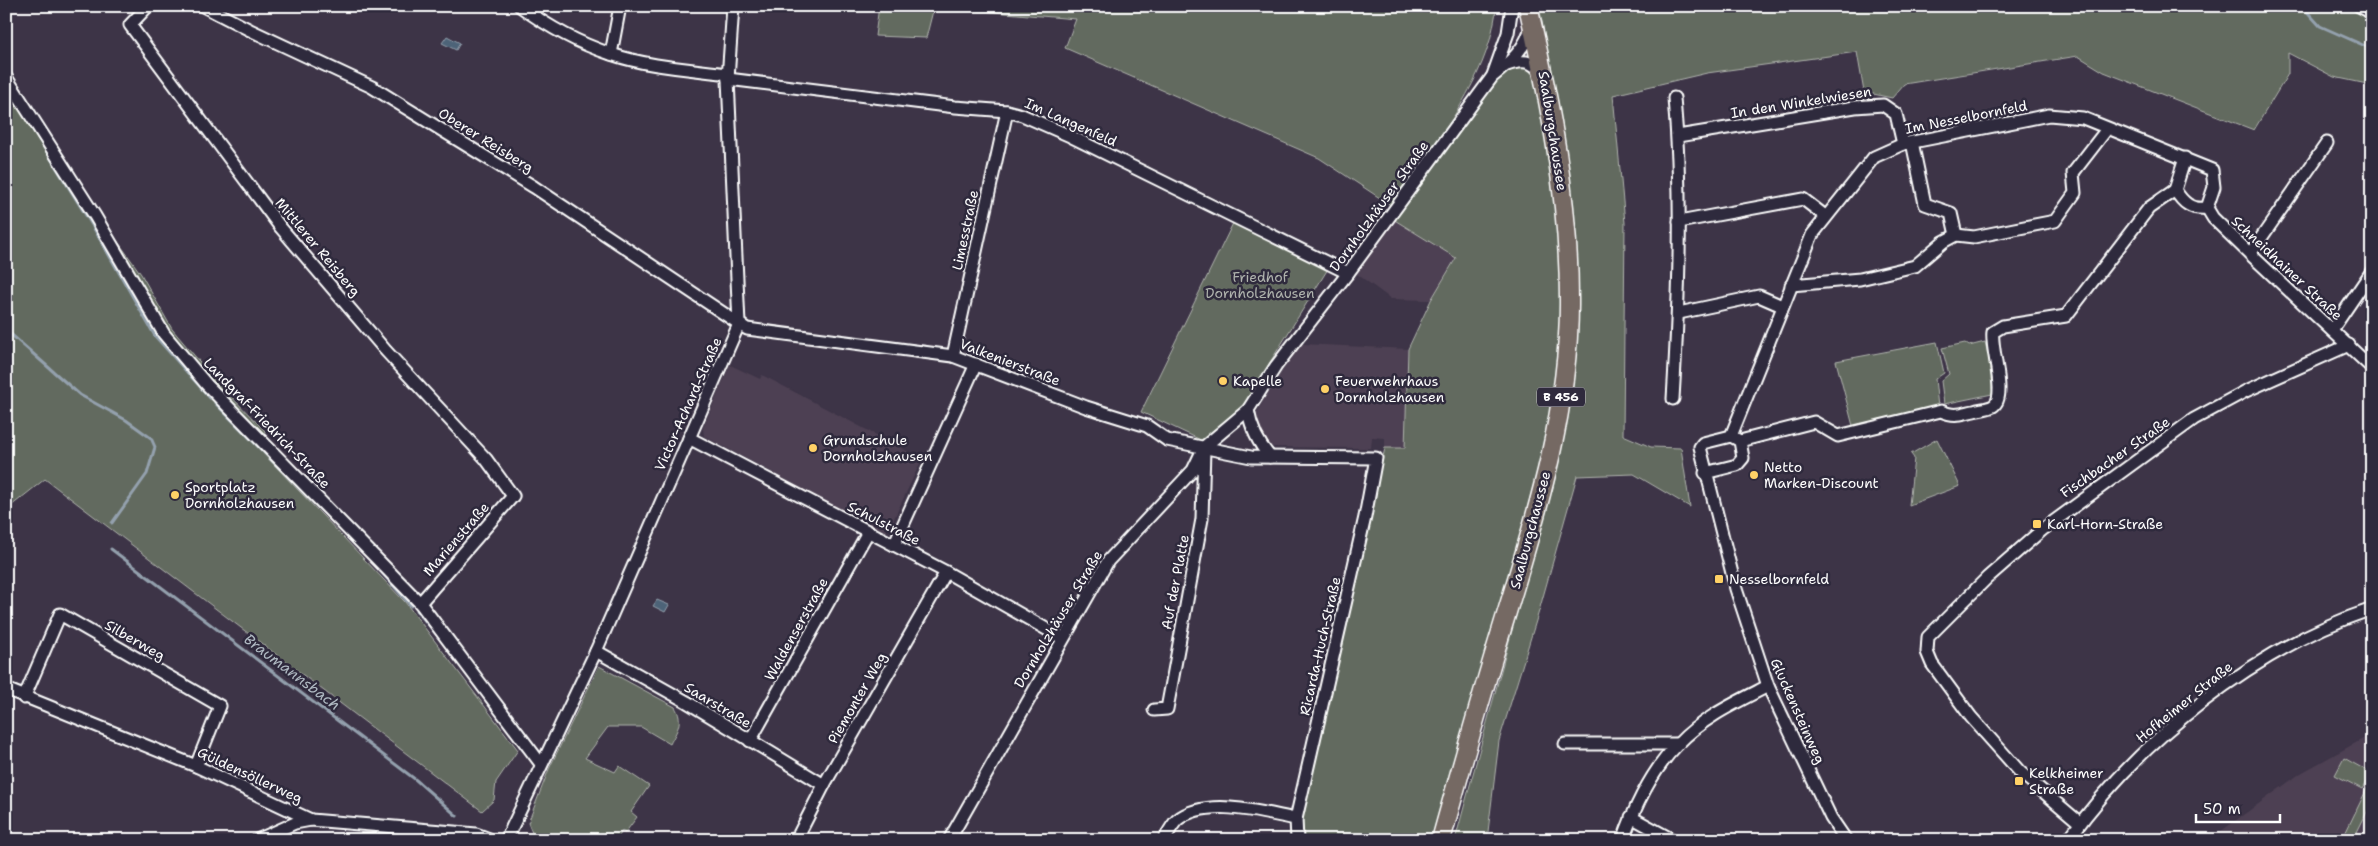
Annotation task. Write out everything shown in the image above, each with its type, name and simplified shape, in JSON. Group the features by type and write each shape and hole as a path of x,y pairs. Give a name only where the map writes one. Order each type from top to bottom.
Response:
{"main road":[{"name":"Saalburgchaussee","path":"1441,840 1480,702 1541,500 1560,401 1567,351 1570,300 1563,182 1546,84 1530,11"}],"street":[{"name":"Mittlerer Reisberg","path":"148,6 130,25 194,113 281,228 386,350 486,458 513,496"},
{"name":"Oberer Reisberg","path":"203,6 372,87 534,187 739,324"},
{"name":"Im Langenfeld","path":"520,6 574,38 612,54 652,64 728,77 954,107 1007,111 1022,115 1070,136 1348,273"},
{"path":"612,54 620,6"},
{"name":"Victor-Achard-Straße","path":"506,840 596,651 739,324 728,77 733,6"},
{"name":"Dornholzhäuser Straße","path":"1492,77 1508,32 1512,6"},
{"path":"2359,6 2372,13"},
{"name":"Dornholzhäuser Straße","path":"949,840 1062,638 1108,561 1193,470 1204,447 1248,410 1276,366 1348,273 1492,77 1507,65 1528,38 1531,24 1530,11"},
{"path":"1507,65 1519,60 1530,62 1537,66 1546,84"},
{"name":"Landgraf-Friedrich-Straße","path":"6,77 95,216 164,334 207,385 420,602 541,764"},
{"path":"1673,400 1678,313 1679,222 1678,136 1674,98"},
{"name":"In den Winkelwiesen","path":"1678,136 1856,107 1883,105 1896,114 1908,143 1925,204 1951,213 1956,235"},
{"name":"Limesstraße","path":"953,356 1007,111"},
{"name":"Im Nesselbornfeld","path":"1736,438 1782,306 1812,235 1825,216 1874,157 1908,143 2049,115 2083,118 2212,170 2214,187 2207,208"},
{"path":"1791,285 1860,279 1915,266 1942,242 1956,235 1974,237 2055,221 2075,193 2073,173 2107,129"},
{"path":"2250,254 2327,143"},
{"path":"1736,438 1743,458 1737,465 1705,473 1700,447 1702,443 1814,422 1838,436 1941,411 1953,416 1994,406 1999,399 2000,390 1991,340 1993,332 2003,326 2066,316 2149,208 2175,190 2185,158"},
{"path":"2175,190 2182,202 2196,209 2207,208"},
{"path":"1679,222 1803,199 1825,216"},
{"name":"Schneidhainer Straße","path":"2207,208 2213,218 2250,254 2372,368"},
{"path":"2332,330 2372,271"},
{"path":"1678,313 1759,296 1782,306"},
{"name":"Valkenierstraße","path":"739,324 748,329 953,356 1086,407 1147,426 1167,440 1251,457 1376,458"},
{"name":"Fischbacher Straße","path":"2080,823 2020,772 1971,716 1932,664 1927,652 1928,637 1987,578 2042,530 2194,419 2246,391 2348,346"},
{"path":"894,545 976,364"},
{"path":"1248,410 1260,446 1270,457"},
{"name":"Schulstraße","path":"689,438 946,572 1062,638"},
{"name":"Auf der Platte","path":"1154,710 1167,708 1202,519 1204,447"},
{"name":"Ricarda-Huch-Straße","path":"1297,840 1296,819 1365,517 1376,458"},
{"name":"Gluckensteinweg","path":"1705,473 1736,589 1768,686 1831,818 1846,840"},
{"name":"Marienstraße","path":"420,602 513,496"},
{"name":"Waldenserstraße","path":"750,742 868,532"},
{"name":"Piemonter Weg","path":"796,840 824,786 946,572"},
{"name":"Hofheimer Straße","path":"2068,840 2080,823 2126,771 2203,702 2245,673 2288,647 2324,629 2372,609"},
{"name":"Silberweg","path":"24,698 60,614 220,706 196,766"},
{"name":"Saarstraße","path":"596,651 687,702 824,786"},
{"path":"1623,840 1631,816 1658,769 1678,744 1704,722 1768,686"},
{"name":"Güldensöllerweg","path":"6,689 24,698 196,766 310,820 476,834 492,840"},
{"path":"1565,744 1678,744"},
{"path":"1164,840 1177,821 1189,814 1204,810 1234,808 1296,819"},
{"path":"1631,816 1672,840"},
{"path":"257,840 295,823 310,820"}],"shaded area":[{"path":"1394,219 1456,257 1431,300 1391,299 1357,274"},
{"path":"1301,344 1408,349 1405,448 1385,448 1385,438 1372,437 1371,448 1273,447 1269,444 1259,429 1257,413 1269,390"},
{"name":"Grundschule Dornholzhausen","path":"730,365 760,379 762,375 922,459 890,527 884,532 704,436 703,428"},
{"path":"2372,734 2372,840 2209,840 2301,773"}],"green space":[{"path":"879,6 1497,6 1490,40 1472,84 1447,126 1392,206 1319,158 1065,48 1076,19 934,7 926,38 875,36"},
{"path":"1539,6 2353,6 2372,17 2372,85 2334,77 2288,53 2288,74 2254,130 2104,72 2078,56 1904,84 1892,98 1864,92 1857,52 1707,73 1613,95 1625,223 1623,435 1651,447 1681,448 1690,507 1634,474 1577,476 1539,611 1499,741 1487,840 1455,840 1547,502 1577,295 1574,218 1564,139"},
{"path":"1521,67 1532,71 1539,79 1559,222 1562,298 1553,397 1532,500 1434,840 1303,840 1301,819 1385,448 1405,448 1408,349 1431,300 1456,258 1393,219 1498,79 1510,70"},
{"path":"6,84 141,274 172,329 215,380 265,431 260,450 405,602 518,750 496,782 494,800 482,811 45,479 6,510"},
{"name":"Friedhof Dornholzhausen","path":"1237,215 1331,264 1241,409 1203,441 1141,412"},
{"path":"1937,342 1944,373 1935,379 1938,407 1853,426 1836,361"},
{"path":"1985,342 1997,393 1944,404 1941,381 1949,374 1942,348 1965,343 1969,346"},
{"path":"1937,439 1960,486 1909,505 1914,458 1911,454"},
{"path":"599,666 675,707 679,717 677,730 670,744 641,727 608,727 585,758 615,772 619,766 649,786 631,812 637,817 625,833 622,831 617,840 535,840 528,823 549,769"},
{"path":"2344,758 2371,773 2362,789 2335,775"},
{"path":"2372,778 2372,802 2353,840 2342,840"}],"water":[{"path":"447,36 460,43 456,50 442,43"},
{"path":"657,600 669,605 665,612 653,606"}],"waterway":[{"path":"2302,6 2320,26 2372,49"},
{"path":"7,88 92,225 155,336 210,398"},
{"name":"Braumannsbach","path":"6,330 80,395 126,420 151,438 155,447 147,474 112,523"},
{"path":"215,403 322,511"},
{"name":"Braumannsbach","path":"111,549 416,780 457,816"},
{"path":"377,567 411,606"},
{"path":"417,611 447,647"},
{"path":"518,742 523,750"}],"place":[{"name":"Kapelle","path":"1223,381"},
{"name":"Feuerwehrhaus Dornholzhausen","path":"1325,389"},
{"name":"Grundschule Dornholzhausen","path":"813,448"},
{"name":"Netto Marken-Discount","path":"1754,475"},
{"name":"Sportplatz Dornholzhausen","path":"175,495"},
{"name":"Karl-Horn-Straße","path":"2037,524"},
{"name":"Nesselbornfeld","path":"1719,579"},
{"name":"Kelkheimer Straße","path":"2019,781"}]}
